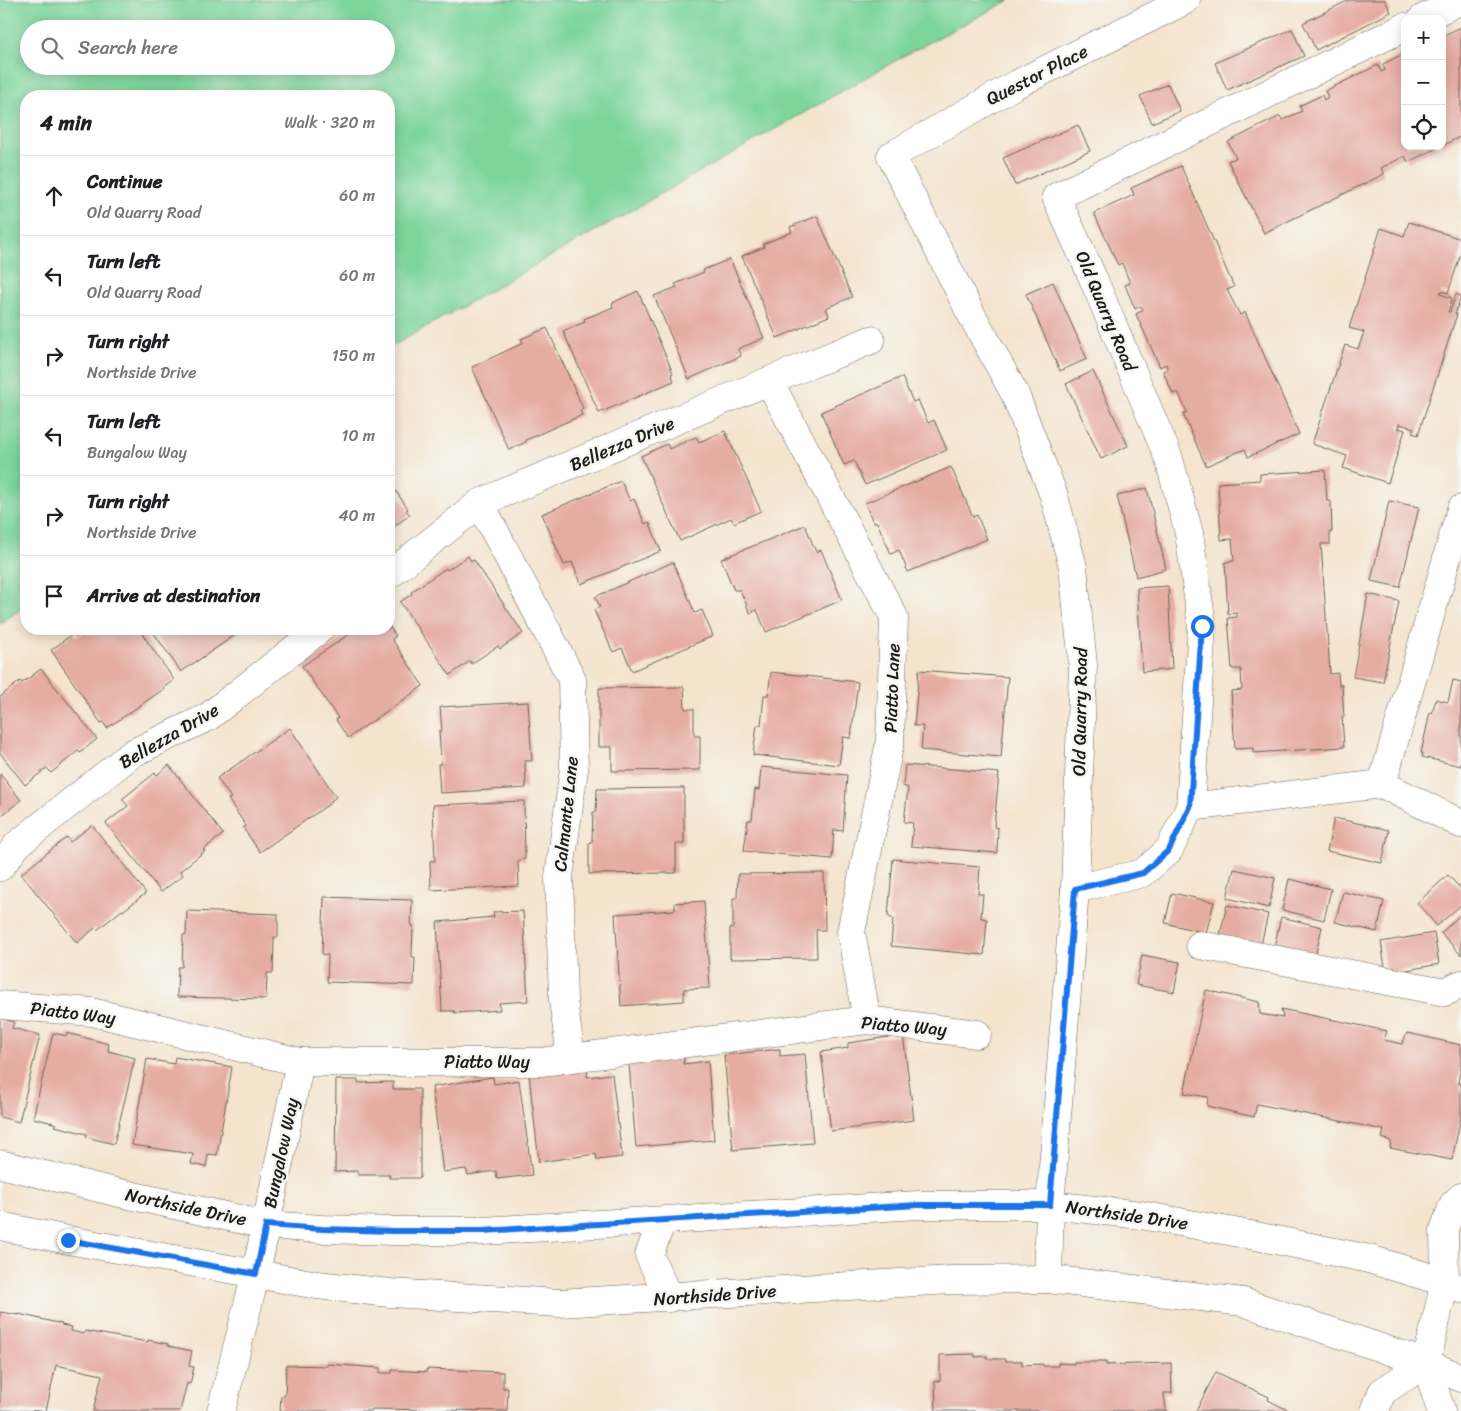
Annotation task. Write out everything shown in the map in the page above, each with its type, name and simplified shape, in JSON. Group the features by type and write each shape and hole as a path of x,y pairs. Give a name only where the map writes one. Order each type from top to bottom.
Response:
{"street":[{"name":"Questor Place","path":"890,156 1015,85 1186,0"},
{"path":"1430,15 1461,0"},
{"name":"Old Quarry Road","path":"1075,889 1143,873 1169,850 1190,807 1202,626 1189,533 1169,459 1093,278 1056,197 1401,29"},
{"name":"Old Quarry Road","path":"890,156 969,310 1015,394 1054,496 1073,567 1083,665 1075,889 1050,1205 1048,1279"},
{"name":"Bellezza Drive","path":"395,570 480,503 871,340"},
{"name":"Piatto Lane","path":"769,381 894,617 890,742 851,932 867,1020"},
{"name":"Calmante Lane","path":"480,503 572,679 574,768 559,877 563,1000 571,1057"},
{"path":"1382,784 1461,508"},
{"name":"Bellezza Drive","path":"0,867 18,844 134,753 208,717 312,635"},
{"path":"1190,807 1382,784 1461,824"},
{"path":"1200,945 1445,992 1461,984"},
{"name":"Piatto Way","path":"0,1005 92,1012 300,1062 541,1062 867,1020 978,1034"},
{"name":"Bungalow Way","path":"220,1411 256,1274 300,1062"},
{"name":"Northside Drive","path":"0,1164 111,1191 266,1225 386,1231 453,1231 662,1221 918,1205 1050,1205 1141,1215 1256,1236 1369,1259 1453,1286"},
{"path":"1441,1411 1426,1363 1453,1286 1444,1230 1452,1205 1461,1196"},
{"path":"662,1221 649,1255 669,1298"},
{"name":"Northside Drive","path":"0,1226 317,1285 390,1293 559,1303 952,1280 1048,1279 1243,1302 1426,1363 1461,1378"},
{"path":"1375,1411 1382,1392 1426,1363"}],"green space":[{"path":"0,0 1010,0 909,53 395,345 395,90 20,90 20,609 0,624"}],"building":[{"path":"1349,0 1385,0 1391,12 1316,50 1303,23"},
{"path":"1461,27 1461,136 1446,144 1446,60 1446,34"},
{"path":"1292,29 1304,56 1227,90 1215,63"},
{"path":"1401,55 1401,150 1433,150 1408,162 1405,156 1381,168 1384,174 1264,233 1228,161 1236,158 1228,142 1280,116 1282,120 1302,111 1299,106 1322,95 1324,100 1328,97 1325,91 1378,65 1381,72 1385,70 1383,64"},
{"path":"1168,84 1180,111 1152,123 1140,96"},
{"path":"1078,125 1090,151 1015,185 1003,158"},
{"path":"1181,166 1234,287 1227,290 1240,315 1245,312 1299,434 1248,457 1245,449 1206,466 1183,414 1187,412 1178,392 1173,394 1163,371 1168,369 1166,364 1160,367 1136,314 1143,310 1141,306 1135,309 1125,285 1130,283 1122,263 1118,265 1094,213 1134,195 1131,188"},
{"path":"817,216 852,297 826,308 829,316 777,338 742,256 764,247 763,244 792,232 790,227"},
{"path":"1409,222 1461,239 1461,253 1448,293 1441,291 1440,294 1452,298 1448,312 1450,312 1456,294 1461,296 1418,435 1412,433 1414,428 1399,424 1398,428 1405,430 1388,483 1343,468 1347,456 1312,444 1345,345 1358,349 1364,332 1349,328 1381,228 1404,236"},
{"path":"730,259 764,338 738,349 741,356 689,379 654,296 677,287 675,284"},
{"path":"1053,282 1087,359 1060,371 1026,294"},
{"path":"638,291 673,373 671,374 674,381 599,413 563,331 585,322 584,319 613,307 612,303"},
{"path":"547,328 583,408 580,410 582,415 526,440 526,442 509,450 472,367 523,343 521,339"},
{"path":"1093,371 1128,446 1101,459 1066,384"},
{"path":"902,377 913,402 918,400 928,423 934,420 947,450 865,485 854,461 844,465 821,412"},
{"path":"725,431 761,511 734,523 731,518 680,541 641,456 667,444 669,449 696,437 699,442"},
{"path":"951,467 973,517 977,515 987,539 908,572 899,550 891,554 877,522 873,522 865,503"},
{"path":"1325,470 1327,501 1331,501 1332,532 1330,532 1330,544 1321,544 1330,674 1338,673 1339,685 1342,685 1344,747 1253,753 1253,748 1235,749 1231,691 1242,690 1241,669 1232,669 1228,618 1237,617 1237,613 1228,614 1225,562 1234,561 1232,539 1221,540 1218,483 1260,480 1260,474"},
{"path":"621,481 630,501 634,499 645,524 649,522 661,551 581,584 572,562 564,565 542,514"},
{"path":"1147,488 1166,569 1136,577 1117,496"},
{"path":"395,490 408,509 406,510 410,515 395,526"},
{"path":"1389,501 1419,507 1400,587 1371,581"},
{"path":"805,525 816,552 821,550 842,600 766,632 757,610 750,613 740,590 734,590 721,559"},
{"path":"468,556 471,561 474,560 523,633 500,649 498,646 471,664 470,661 450,675 400,602 412,594 411,592 446,568 447,570"},
{"path":"673,562 695,613 702,610 713,636 632,671 622,648 613,652 594,610 600,607 595,597"},
{"path":"1168,586 1172,669 1142,672 1137,588"},
{"path":"1368,594 1399,601 1383,682 1353,677"},
{"path":"71,635 76,637 79,635 143,635 174,680 107,728 103,722 101,723 51,650"},
{"path":"155,635 235,635 181,672"},
{"path":"348,635 395,635 396,636 392,639 423,686 348,738 336,720 338,718 302,666"},
{"path":"41,669 97,739 80,753 78,751 51,773 47,768 25,785 0,753 0,697 20,681 22,683"},
{"path":"919,670 1008,677 1001,757 921,750 923,726 914,726"},
{"path":"771,672 858,682 851,738 843,737 839,765 753,755 757,725 761,725 764,695 768,695"},
{"path":"1453,680 1461,682 1461,766 1422,757 1423,753 1421,753 1430,712 1432,713 1436,699 1448,702"},
{"path":"684,687 685,709 694,709 694,736 700,736 700,770 612,771 612,747 599,747 599,688"},
{"path":"528,702 532,761 525,761 526,788 440,793 438,764 441,764 439,731 442,731 440,707"},
{"path":"290,728 336,797 332,802 260,852 243,828 246,826 228,799 231,798 217,778"},
{"path":"169,765 223,834 180,871 183,875 161,892 106,823 128,806 122,799 155,773 157,775"},
{"path":"905,765 999,773 994,827 998,828 997,853 911,846 913,823 904,822 908,788 903,786"},
{"path":"761,767 847,775 843,831 834,830 832,859 744,851 748,820 752,820 755,789 759,790"},
{"path":"0,774 21,800 0,817"},
{"path":"684,788 684,844 676,844 676,873 589,874 589,843 592,842 593,812 596,812 597,789"},
{"path":"524,801 525,859 518,860 519,886 431,890 430,861 435,861 433,805"},
{"path":"1334,818 1389,830 1382,863 1327,851"},
{"path":"92,825 146,893 97,930 95,928 77,943 21,874 67,837 70,842"},
{"path":"893,859 980,867 978,894 983,894 981,918 987,919 984,955 891,946 893,919 888,916"},
{"path":"1234,869 1275,878 1269,908 1227,898"},
{"path":"824,873 825,930 816,930 817,958 730,959 730,928 733,928 733,898 737,898 738,874"},
{"path":"1448,875 1461,889 1461,905 1437,926 1417,903"},
{"path":"1289,879 1331,889 1324,920 1282,910"},
{"path":"1343,892 1384,901 1377,932 1335,922"},
{"path":"1172,893 1214,902 1206,933 1165,923"},
{"path":"324,897 412,900 412,957 415,957 414,985 327,982 328,955 322,954"},
{"path":"704,901 710,988 684,989 684,1001 621,1006 615,914 675,910 675,903"},
{"path":"1227,905 1268,914 1261,945 1220,935"},
{"path":"187,911 278,914 278,937 274,937 273,973 267,973 266,999 177,997 178,967 182,967 183,935 186,935"},
{"path":"523,911 528,1001 499,1003 500,1010 455,1013 454,1011 442,1011 437,922 494,917 493,912"},
{"path":"1461,914 1461,955 1441,933"},
{"path":"1281,917 1322,927 1315,957 1274,947"},
{"path":"1434,933 1439,964 1386,974 1381,942"},
{"path":"1142,955 1180,962 1174,992 1136,985"},
{"path":"1206,990 1259,1002 1260,1014 1283,1018 1281,1009 1387,1031 1384,1040 1402,1044 1407,1033 1461,1045 1461,1066 1458,1083 1461,1084 1461,1117 1452,1160 1390,1148 1391,1141 1382,1138 1384,1130 1257,1104 1254,1117 1207,1106 1208,1097 1184,1093"},
{"path":"0,1018 14,1022 12,1028 40,1035 19,1122 0,1117"},
{"path":"53,1033 67,1036 67,1033 109,1044 108,1051 135,1058 114,1144 86,1137 87,1134 33,1118"},
{"path":"903,1035 914,1120 831,1131 821,1052 848,1048 848,1043"},
{"path":"780,1049 780,1056 805,1054 813,1143 733,1150 724,1055"},
{"path":"685,1053 683,1064 708,1061 714,1140 636,1147 629,1064 641,1063 643,1057"},
{"path":"175,1057 232,1067 217,1155 208,1154 206,1167 191,1164 193,1154 132,1145 147,1059 174,1064"},
{"path":"588,1068 587,1077 612,1074 622,1157 597,1160 596,1154 539,1162 529,1075"},
{"path":"493,1077 494,1084 519,1080 532,1175 497,1179 496,1171 468,1175 466,1169 443,1172 432,1087"},
{"path":"336,1080 358,1080 358,1083 393,1082 393,1089 420,1089 420,1178 389,1178 390,1175 358,1175 358,1171 335,1172"},
{"path":"0,1312 19,1314 62,1324 72,1327 71,1331 84,1334 85,1331 148,1342 148,1340 192,1351 189,1366 194,1367 190,1384 187,1383 180,1411 93,1411 102,1375 56,1365 46,1411 0,1410"},
{"path":"975,1354 975,1357 987,1356 987,1359 1022,1361 1022,1365 1043,1364 1043,1366 1058,1366 1058,1363 1074,1364 1074,1362 1106,1362 1106,1365 1171,1363 1172,1393 1164,1393 1166,1411 936,1411 935,1381 940,1381 940,1355"},
{"path":"327,1364 380,1368 380,1373 392,1373 392,1370 427,1372 426,1369 503,1372 503,1388 508,1388 507,1411 372,1409 371,1411 280,1411 281,1396 285,1396 286,1365 327,1366"},
{"path":"1216,1372 1269,1397 1268,1400 1290,1411 1196,1411"}],"route":[{"path":"68,1240 256,1274 266,1225 394,1231 482,1231 918,1205 1050,1205 1075,889 1143,873 1169,850 1190,807 1202,626"}]}
